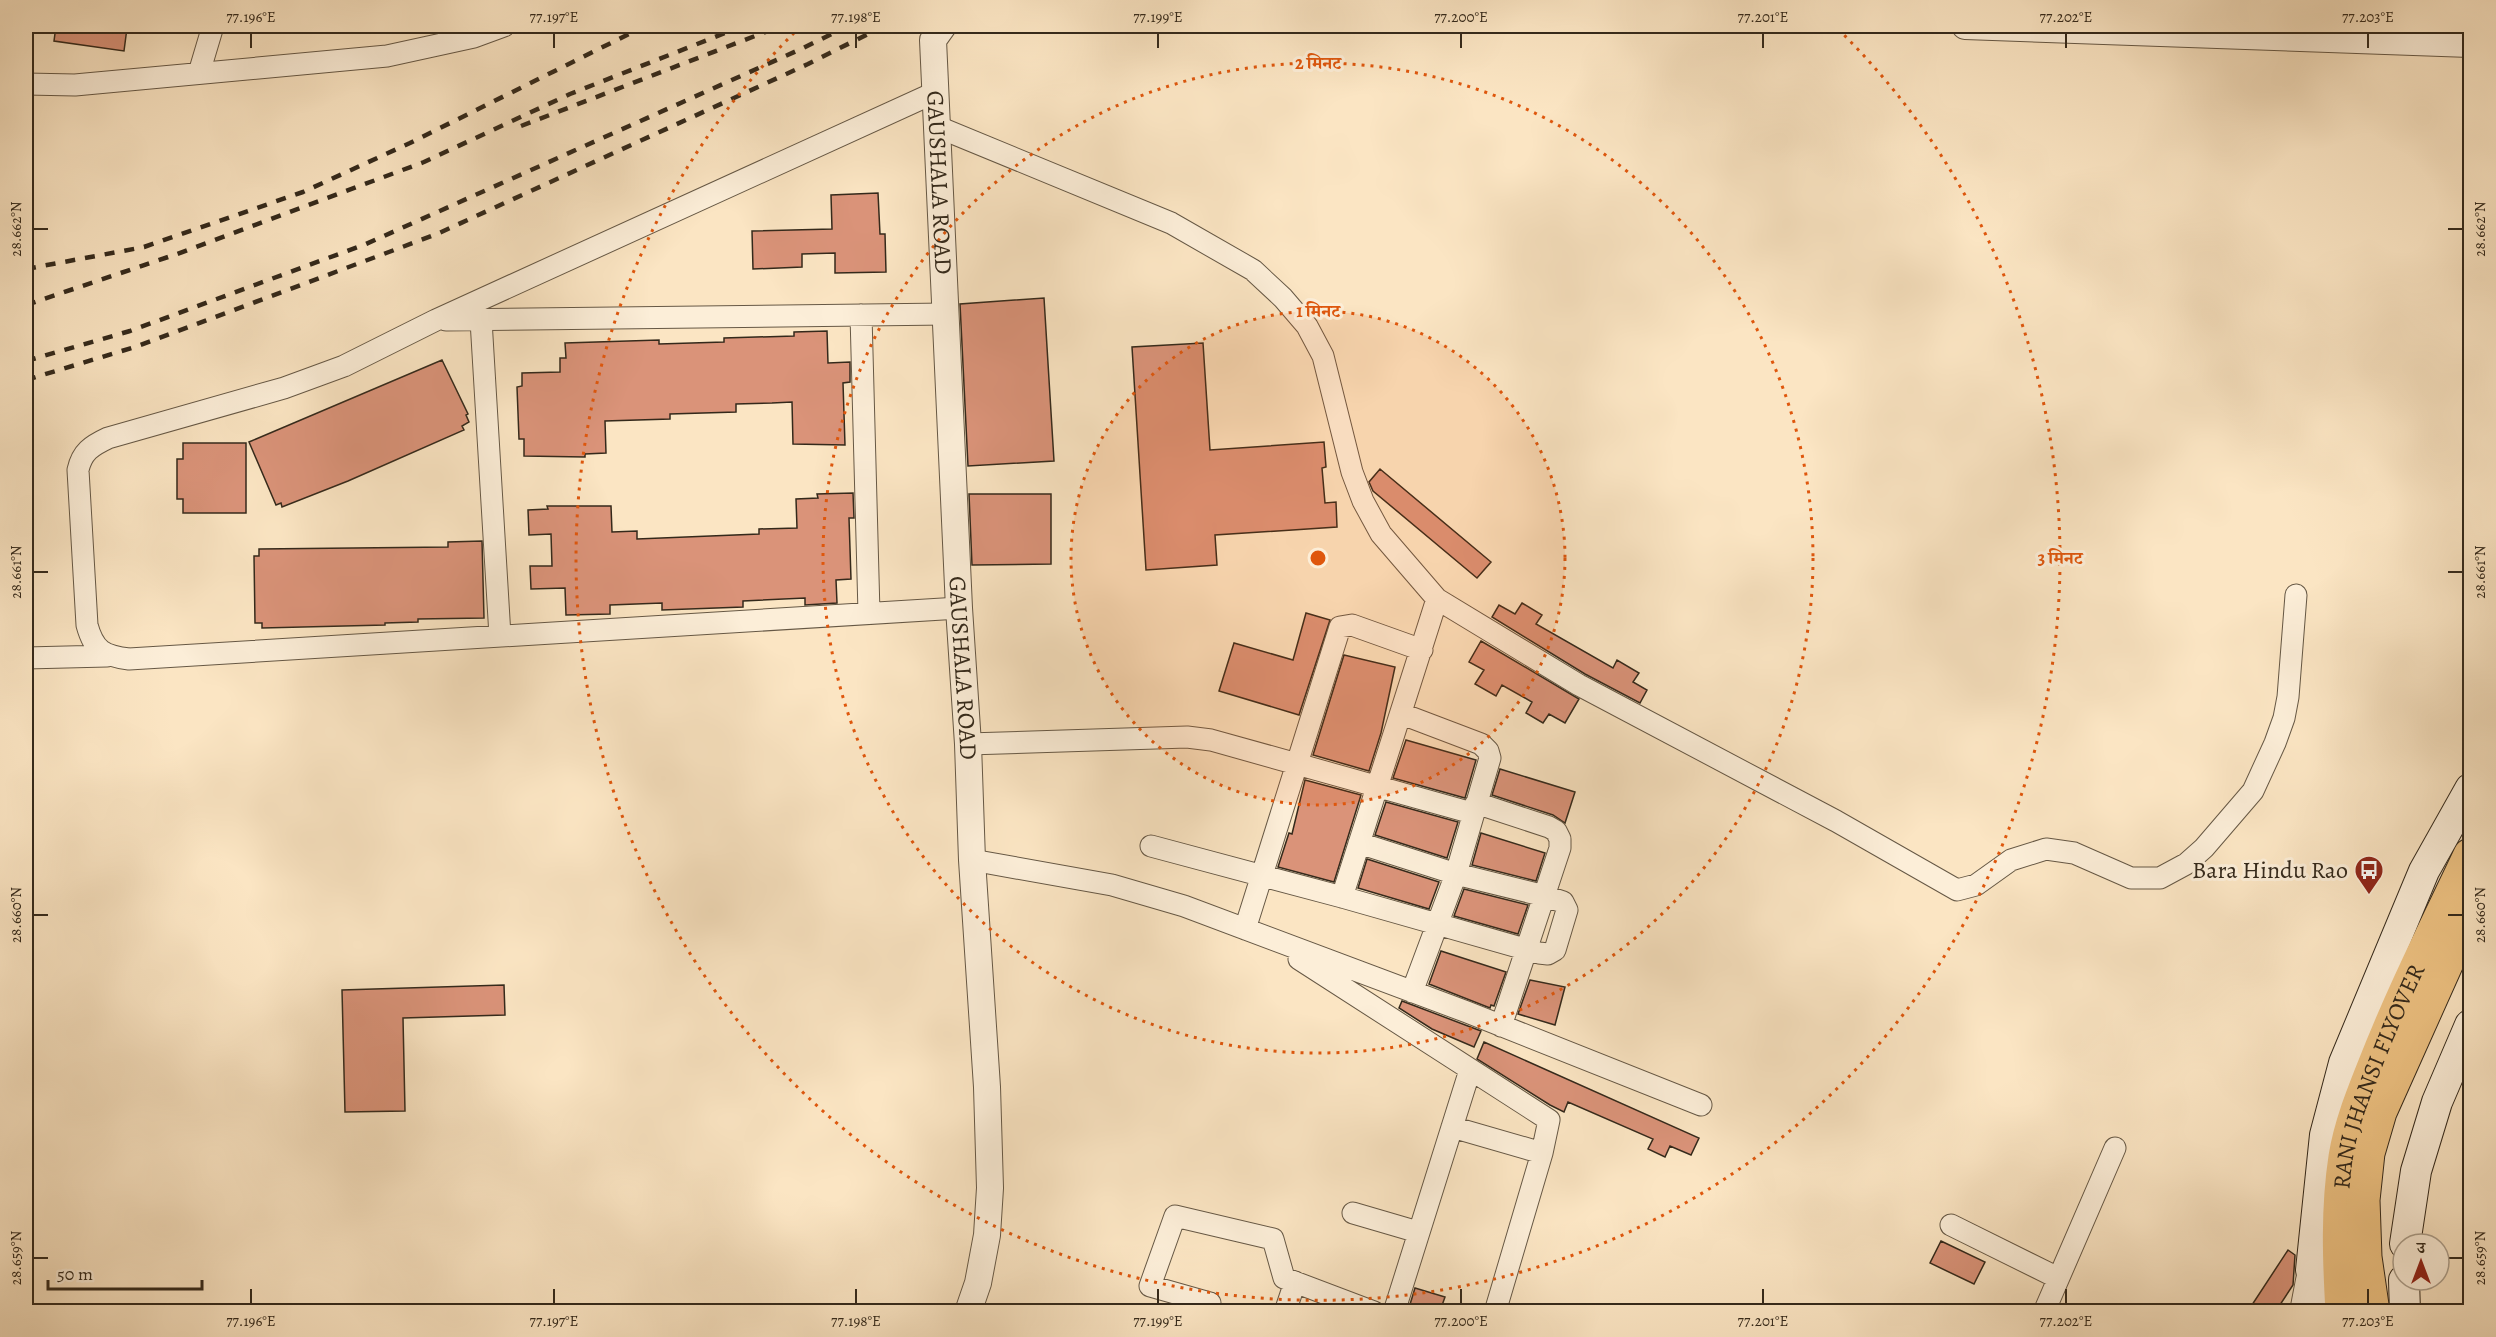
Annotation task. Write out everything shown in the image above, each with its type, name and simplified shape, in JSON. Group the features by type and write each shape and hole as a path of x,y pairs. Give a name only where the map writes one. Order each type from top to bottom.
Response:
{"main road":[{"path":"2324,1311 2311,1270 2325,1135 2344,1063 2424,871 2470,789"},
{"name":"RANI JHANSI FLYOVER","path":"2373,1311 2365,1257 2364,1200 2369,1108 2398,1007 2470,855"},
{"name":"RANI JHANSI FLYOVER","path":"2342,1311 2338,1253 2345,1155 2470,911"},
{"path":"2407,1232 2416,1171 2437,1102 2470,1025"},
{"path":"2404,1292 2405,1311"}],"street":[{"path":"199,74 213,26"},
{"path":"26,84 75,85 387,56 474,37 504,26"},
{"name":"GAUSHALA ROAD","path":"943,26 933,40 959,608 987,1087 990,1188 987,1235 978,1283 968,1311"},
{"path":"1965,26 2470,44"},
{"path":"107,656 91,640 87,625 78,470 81,456 92,445 108,438 284,388 344,366 436,320 936,92"},
{"path":"938,127 1170,223 1253,270 1283,298 1307,326 1323,356 1352,472 1363,501 1381,534 1437,599 1579,685 1836,820 1957,890 1976,885 2011,860 2046,849 2074,853 2131,878 2160,878 2180,868 2195,856 2253,791 2276,743 2288,697 2296,595"},
{"path":"436,320 947,314"},
{"path":"861,315 869,613"},
{"path":"481,320 500,636"},
{"path":"1342,897 1437,599"},
{"path":"26,658 107,656 129,659 959,608"},
{"path":"1245,929 1340,627 1352,625 1422,650"},
{"path":"1402,714 1481,744 1488,751 1490,758 1456,874 1412,992"},
{"path":"968,744 1187,737 1232,744 1376,785 1474,808 1556,831 1560,839 1560,848 1501,1026"},
{"path":"1151,846 1342,897 1526,950 1548,954 1556,950 1567,910 1563,902 1456,874 1359,843"},
{"path":"972,860 1112,885 1184,906 1501,1026 1701,1105"},
{"path":"1266,938 1549,1120 1542,1153 1495,1311"},
{"path":"1394,1311 1470,1070"},
{"path":"1452,1127 1542,1153"},
{"path":"2044,1311 2115,1148"},
{"path":"1353,1213 1418,1232"},
{"path":"1207,1311 1210,1303 1150,1286 1175,1216 1273,1239 1284,1278 1374,1311"},
{"path":"1951,1225 2058,1278"},
{"path":"2302,1311 2311,1270"},
{"path":"1285,1311 1294,1282"}],"building":[{"path":"56,26 127,28 124,51 54,41"},
{"path":"878,193 880,234 885,234 886,272 835,273 835,253 802,254 802,267 753,269 752,231 832,229 831,195"},
{"path":"1044,298 1054,461 968,466 960,304"},
{"path":"827,331 828,363 850,362 850,382 843,383 845,445 793,444 792,402 736,404 736,412 670,414 670,419 605,421 606,453 585,454 585,457 524,456 524,439 519,439 517,387 522,386 522,373 560,372 560,358 566,358 565,343 659,340 659,344 724,342 724,338 794,336 794,332"},
{"path":"1203,343 1210,450 1324,442 1326,467 1322,468 1325,503 1336,502 1337,527 1215,535 1217,565 1146,570 1132,347"},
{"path":"442,360 468,414 466,415 469,422 462,426 464,430 348,481 282,507 281,503 276,505 249,442"},
{"path":"183,443 246,443 246,513 183,513 183,499 177,499 177,459 183,459"},
{"path":"1380,469 1491,562 1477,578 1373,491 1369,482"},
{"path":"853,493 854,518 849,518 851,579 836,580 837,603 805,605 805,598 743,601 743,607 662,610 662,603 610,605 610,614 566,615 565,588 531,589 530,566 552,566 551,534 529,535 528,510 548,509 547,506 611,506 612,532 637,531 637,539 759,534 759,529 797,528 796,499 818,498 817,494"},
{"path":"969,494 1051,494 1051,564 972,565"},
{"path":"482,541 484,618 418,619 418,622 385,623 385,625 262,628 262,623 255,623 254,556 259,556 259,549 448,547 448,542"},
{"path":"1522,603 1542,615 1536,624 1613,668 1617,660 1639,673 1633,682 1647,690 1640,703 1585,674 1492,617 1499,605 1515,614"},
{"path":"1306,613 1330,620 1299,715 1219,691 1234,643 1293,660"},
{"path":"1481,641 1579,699 1565,723 1549,714 1543,723 1526,713 1532,702 1502,685 1496,696 1475,684 1484,670 1469,662"},
{"path":"1344,655 1395,667 1381,733 1369,771 1313,755"},
{"path":"1406,740 1476,760 1465,798 1393,778"},
{"path":"1500,769 1575,792 1565,823 1553,815 1492,795"},
{"path":"1305,780 1361,795 1334,882 1278,867 1289,833 1292,834"},
{"path":"1386,802 1458,822 1447,858 1375,835"},
{"path":"1481,833 1545,853 1536,881 1472,865"},
{"path":"1367,859 1439,882 1429,909 1358,888"},
{"path":"1464,889 1528,905 1518,934 1454,916"},
{"path":"1441,951 1506,972 1494,1006 1491,1005 1490,1008 1429,984"},
{"path":"1530,980 1565,987 1555,1025 1518,1014"},
{"path":"504,985 505,1015 403,1018 405,1111 345,1112 342,990"},
{"path":"1402,1001 1481,1031 1474,1047 1432,1029 1399,1008"},
{"path":"1484,1042 1699,1138 1691,1155 1670,1146 1665,1157 1648,1149 1653,1139 1568,1102 1564,1112 1550,1105 1477,1059"},
{"path":"1941,1241 1985,1262 1974,1284 1930,1263"},
{"path":"2288,1250 2295,1255 2293,1285 2276,1311 2248,1311"},
{"path":"1415,1288 1445,1297 1440,1311 1408,1311"}],"railway":[{"path":"26,269 144,247 303,192 410,143 645,26"},
{"path":"26,305 177,254 424,162 570,94 743,26"},
{"path":"521,126 781,26"},
{"path":"26,361 130,331 366,244 848,26"},
{"path":"26,380 135,347 437,234 808,64 884,26"}],"place":[{"name":"Bara Hindu Rao","path":"2369,896"}]}
